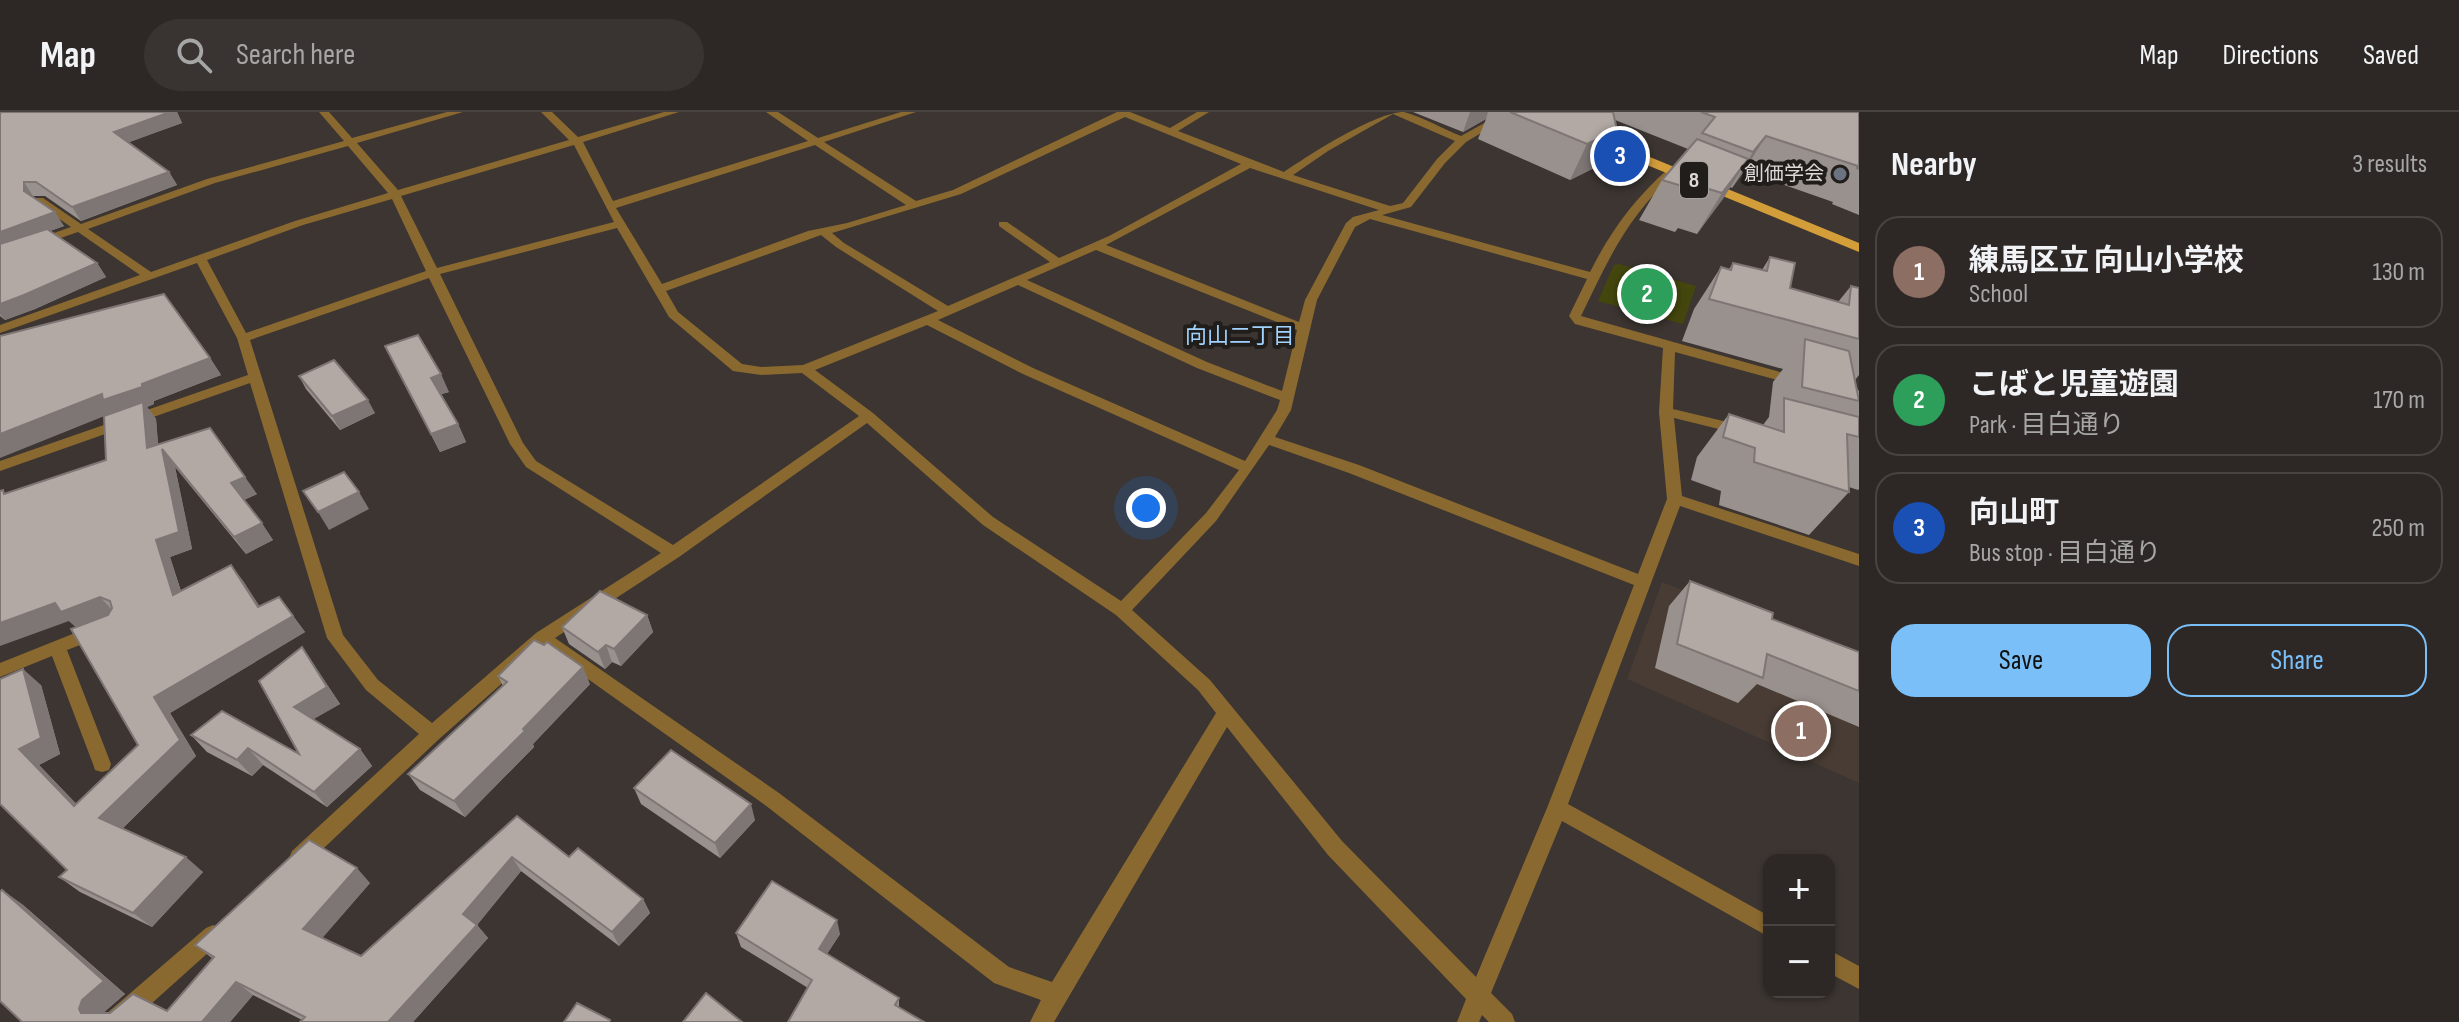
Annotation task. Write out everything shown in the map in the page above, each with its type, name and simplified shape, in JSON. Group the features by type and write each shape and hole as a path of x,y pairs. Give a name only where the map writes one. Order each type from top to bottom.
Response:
{"main road":[{"name":"8","path":"1586,123 1859,234"},
{"name":"8","path":"1572,130 1859,248"}],"street":[{"path":"324,112 394,193 517,444 531,464 673,553"},
{"path":"0,256 211,181 458,112"},
{"path":"546,112 575,139 673,314 738,368 761,371 805,369 928,320 1095,245 1249,164"},
{"path":"0,329 394,193 674,112"},
{"path":"771,112 914,205"},
{"path":"610,206 911,112"},
{"path":"1170,132 1204,112"},
{"path":"1285,176 1324,149 1392,112 1462,140"},
{"path":"1122,610 1211,517 1267,439 1284,410 1311,300 1345,234 1357,219 1407,205 1441,161 1462,140 1511,112"},
{"path":"657,290 824,231 957,192 1123,113 1249,164 1391,210"},
{"path":"1672,171 1623,218 1575,316 1579,321 1669,348 1808,384"},
{"path":"39,200 149,276"},
{"path":"1371,216 1594,277"},
{"path":"243,338 434,272 620,224"},
{"path":"1003,224 1058,262"},
{"path":"824,231 840,245 947,311"},
{"path":"1095,245 1304,328"},
{"path":"200,258 243,338 335,638 372,685 432,734"},
{"path":"1017,280 1202,365 1287,398"},
{"path":"928,320 1028,371 1248,468"},
{"path":"1468,1022 1557,808 1675,499 1666,412 1669,348"},
{"path":"805,369 868,416 988,521 1122,610 1204,685 1335,848 1504,1022"},
{"path":"0,466 255,377"},
{"path":"1666,412 1758,434"},
{"path":"289,868 432,734 542,638 673,553 868,416"},
{"path":"1267,439 1354,469 1642,582"},
{"path":"1675,499 1859,560"},
{"path":"0,670 117,624"},
{"path":"542,638 772,799 1002,975 1057,995"},
{"path":"57,647 102,764"},
{"path":"1041,1022 1225,713"},
{"path":"1557,808 1767,926"},
{"path":"114,1022 231,919"},
{"path":"1835,964 1859,978"}],"shaded area":[{"path":"1614,265 1696,286 1683,324 1598,301"},
{"path":"1662,582 1859,659 1859,783 1627,679"}],"building":[{"path":"2,112 170,112 114,132 169,172 72,207 36,182 24,182 24,191 55,212 0,232"},
{"path":"1510,112 1613,112 1617,130 1587,144"},
{"path":"1701,112 1859,112 1859,169 1858,166 1766,136 1753,152 1702,133 1715,117"},
{"path":"1697,139 1748,159 1722,193 1702,187 1699,191 1662,180"},
{"path":"47,229 97,263 0,304 0,244"},
{"path":"1770,257 1795,263 1790,288 1849,305 1851,286 1859,288 1859,339 1709,299 1721,267 1731,270 1733,263 1767,271"},
{"path":"164,294 210,358 142,384 142,387 103,400 102,394 0,434 0,336"},
{"path":"418,335 441,374 431,378 458,424 431,434 385,346"},
{"path":"1805,339 1849,351 1859,401 1802,387"},
{"path":"334,360 368,400 332,416 299,376"},
{"path":"1784,398 1859,417 1859,437 1847,434 1849,492 1754,462 1755,448 1723,437 1729,414 1784,432"},
{"path":"143,402 147,448 210,428 245,477 231,483 262,523 234,537 162,449 179,532 156,540 173,595 231,565 258,607 279,597 293,616 154,697 180,740 99,818 186,857 133,913 59,877 67,870 0,804 0,679 23,669 41,738 19,749 74,806 138,745 71,629 108,615 112,608 110,601 100,597 61,612 55,603 0,623 0,491 3,490 4,494 106,460 104,416"},
{"path":"344,472 359,492 318,512 303,491"},
{"path":"1690,581 1773,613 1772,619 1859,652 1859,691 1767,654 1763,678 1677,644"},
{"path":"600,591 647,615 614,649 606,645 598,652 562,627"},
{"path":"534,640 544,645 547,642 583,667 523,729 525,731 454,801 408,774 507,682 498,676"},
{"path":"302,647 327,687 294,707 360,749 314,792 248,748 237,760 191,735 222,711 299,754 259,681"},
{"path":"671,750 751,804 715,843 634,788"},
{"path":"517,816 569,857 578,848 643,899 612,932 512,857 463,914 477,925 388,1022 300,1022 305,1017 236,982 202,1022 22,1022 0,1001 2,890 104,981 82,1000 81,1013 110,1013 133,994 167,1011 214,957 195,945 309,840 357,868 303,929 361,956"},
{"path":"772,881 837,920 819,949 899,998 895,1005 924,1022 788,1022 812,980 736,933"},
{"path":"706,993 742,1022 683,1022"},
{"path":"577,1003 610,1020 609,1022 564,1022"}],"place":[{"name":"向山町","path":"1620,156"},
{"name":"創価学会","path":"1840,174"},
{"name":"こばと児童遊園","path":"1647,294"},
{"name":"練馬区立 向山小学校","path":"1801,731"}],"district":[{"name":"向山二丁目","path":"1240,336"}]}
